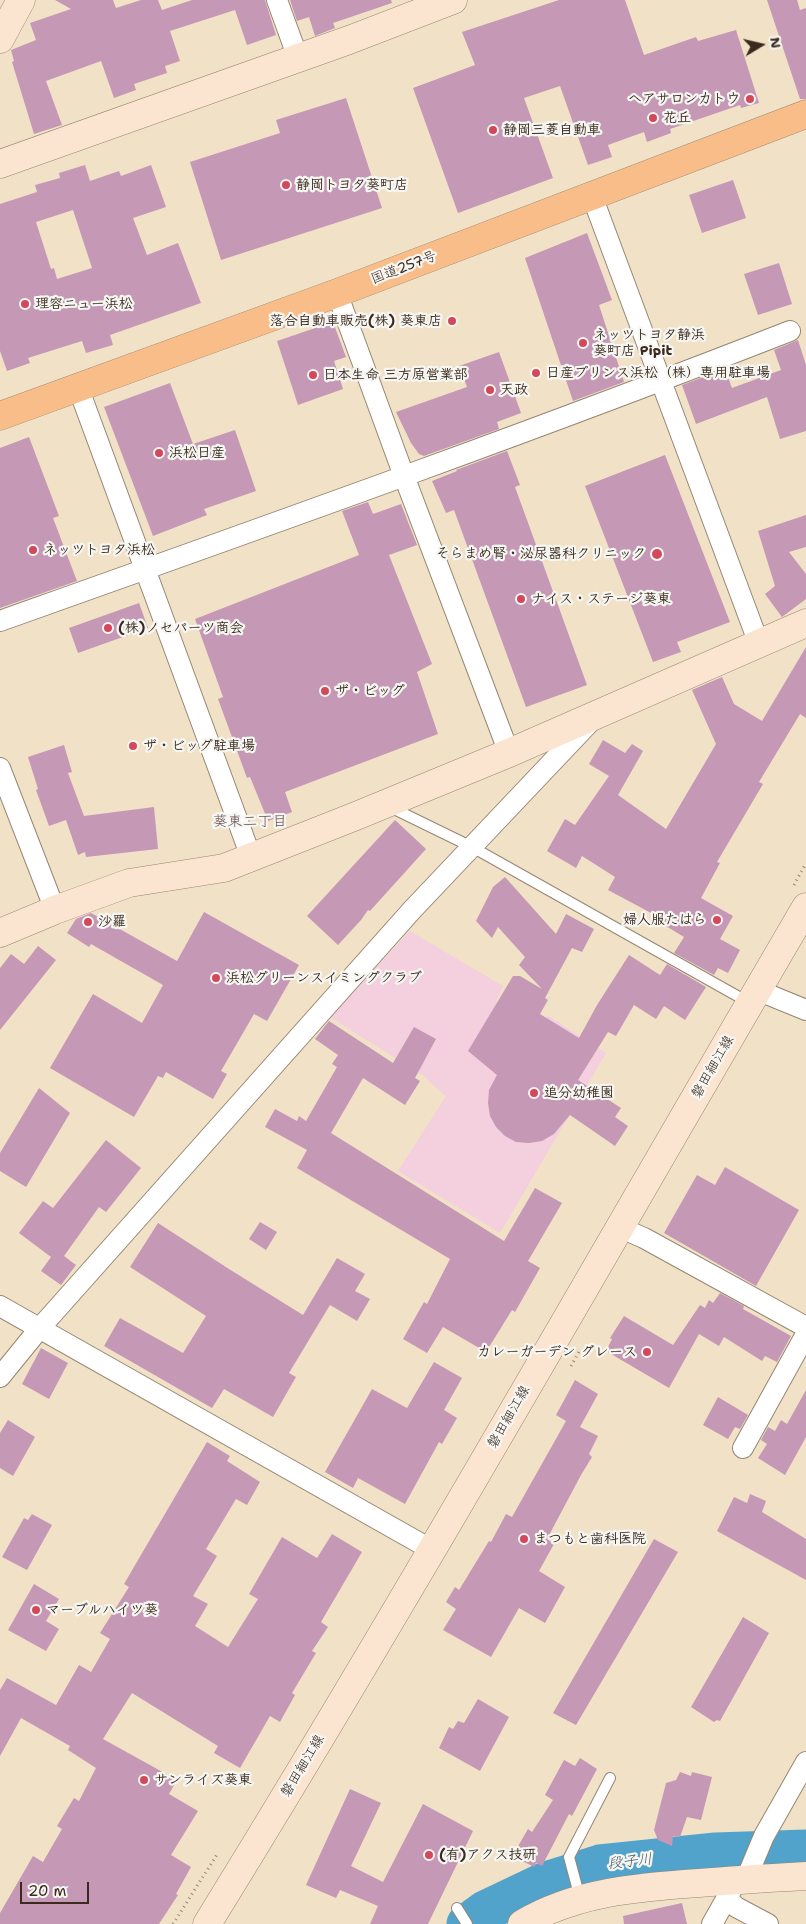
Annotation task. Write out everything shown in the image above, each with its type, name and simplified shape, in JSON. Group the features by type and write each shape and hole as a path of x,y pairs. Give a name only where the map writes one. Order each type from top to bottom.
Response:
{"highway":[{"name":"国道257号","path":"0,416 337,293 806,114"}],"street":[{"path":"0,39 21,0"},
{"path":"277,0 298,58"},
{"path":"0,164 298,58 453,0"},
{"path":"592,196 759,644"},
{"path":"337,293 509,753"},
{"path":"0,621 404,476 790,331"},
{"path":"78,387 251,857"},
{"path":"0,933 54,910 129,883 224,868 509,753 806,623"},
{"path":"0,1377 39,1329 412,910 595,716"},
{"path":"0,768 54,910"},
{"name":"磐田細江線","path":"206,1924 273,1817 432,1550 806,907"},
{"path":"754,996 806,1010"},
{"path":"621,1228 644,1238 806,1327"},
{"path":"0,1306 432,1550"},
{"path":"743,1448 806,1334"},
{"path":"712,1924 740,1881 806,1762"},
{"path":"522,1924 549,1911 579,1892 806,1876"},
{"path":"740,1881 736,1907 768,1924"}],"lane":[{"path":"384,804 472,847 754,996"},
{"path":"579,1892 569,1857 610,1778"},
{"path":"459,1911 467,1924"}],"path":[{"path":"173,1924 219,1852"}],"shaded area":[{"path":"410,931 503,986 496,1002 539,1029 547,1015 606,1053 500,1233 398,1171 446,1096 422,1075 330,1017"}],"building":[{"path":"55,0 113,0 116,8 141,0 158,0 162,10 192,0 265,0 276,35 247,45 235,10 170,31 180,61 165,66 167,73 134,84 136,90 114,98 101,61 46,81 62,125 34,134 12,62 14,61 11,50 36,40 30,23 71,9"},
{"path":"290,0 391,0 392,3 333,23 335,28 315,36 309,17 297,21"},
{"path":"559,0 625,0 644,55 696,37 698,41 736,30 759,103 741,108 740,105 670,129 671,133 647,142 644,132 608,145 612,157 588,165 560,86 524,98 553,178 458,213 413,88 475,65 462,32"},
{"path":"767,0 797,0 800,10 806,8 806,99 800,99"},
{"name":"静岡トヨタ葵町店","path":"346,98 382,208 221,260 190,162 280,133 276,120"},
{"path":"85,165 90,181 119,171 121,176 151,165 166,207 133,218 147,255 178,243 201,303 110,335 113,345 86,353 82,341 28,358 30,363 7,371 0,351 0,204 37,192 35,185 60,178 59,173","holes":["73,210 92,268 57,279 54,268 51,269 36,222"]},
{"path":"733,180 746,218 702,233 689,195"},
{"name":"ネッツトヨタ静浜 葵町店 Pipit","path":"587,233 612,300 599,305 624,382 573,401 525,258"},
{"path":"779,263 792,304 758,315 744,274"},
{"name":"日本生命 三方原営業部","path":"333,322 346,357 334,361 343,389 298,405 277,341"},
{"path":"798,340 806,365 806,431 780,439 767,397 696,424 682,385 725,369 732,388 781,370 774,350"},
{"path":"499,352 521,413 497,422 499,429 424,456 419,454 411,443 396,412 467,387 459,366"},
{"name":"浜松日産","path":"170,383 193,444 235,430 256,491 204,509 207,515 153,536 104,407"},
{"name":"ネッツトヨタ浜松","path":"29,437 59,516 53,518 77,581 0,608 0,448"},
{"name":"ナイス・ステージ葵東","path":"507,451 520,485 515,487 587,685 526,707 454,510 446,513 432,481"},
{"name":"そらまめ腎・泌尿器科クリニック","path":"665,455 730,622 677,642 681,652 653,662 585,486"},
{"name":"ザ・ビッグ","path":"368,502 373,514 401,504 417,545 389,555 432,664 417,672 438,734 285,792 292,812 268,821 250,777 247,778 218,699 223,697 195,619 359,555 342,511"},
{"path":"806,515 806,547 789,552 806,574 806,599 782,617 765,594 775,586 758,531"},
{"name":"(株)ノセパーツ商会","path":"139,603 148,628 78,653 69,628"},
{"path":"806,647 806,718 800,714 759,782 763,784 717,862 720,863 701,898 733,916 720,939 740,950 728,973 718,968 714,975 674,953 684,937 651,917 653,914 608,890 615,877 582,856 576,868 547,851 565,819 575,825 609,776 589,764 603,740 625,753 632,744 643,751 618,795 666,829 716,744 692,690 722,677 734,704 762,721"},
{"path":"64,745 72,772 68,773 84,816 154,807 158,849 86,857 85,852 78,855 66,820 49,826 36,790 38,789 28,757"},
{"path":"395,820 426,849 370,911 368,910 338,945 307,916"},
{"path":"505,877 556,934 566,914 594,929 582,952 572,948 545,998 548,1000 540,1014 579,1038 597,1005 629,955 660,975 667,964 706,987 685,1020 664,1006 656,1019 634,1005 616,1036 608,1032 578,1080 621,1108 615,1117 628,1126 615,1146 570,1115 554,1134 542,1141 529,1143 516,1142 505,1136 496,1127 490,1116 489,1090 497,1075 468,1051 513,976 520,976 542,989 519,965 525,957 498,927 492,938 476,921 493,887"},
{"path":"204,912 299,965 267,1021 254,1014 221,1071 227,1074 213,1099 166,1072 163,1078 158,1076 134,1117 50,1068 93,994 142,1023 163,985 91,944 89,947 67,933 76,919 91,913 177,961"},
{"path":"38,946 56,960 0,1030 0,968 11,954 24,964"},
{"path":"329,1021 393,1063 414,1027 436,1039 415,1078 420,1081 405,1105 363,1078 331,1133 504,1241 535,1188 562,1203 528,1261 540,1268 515,1312 512,1310 486,1352 443,1327 427,1353 403,1339 424,1302 427,1304 450,1259 297,1168 307,1150 265,1127 275,1109 297,1121 299,1116 306,1121 337,1067 332,1064 338,1055 315,1039"},
{"path":"39,1088 70,1113 26,1187 0,1171 0,1153"},
{"path":"106,1140 141,1168 106,1212 99,1207 64,1256 76,1265 61,1285 41,1271 51,1257 19,1233 43,1201 53,1208"},
{"path":"725,1167 799,1210 756,1286 664,1233 697,1175 715,1185"},
{"path":"260,1222 277,1232 266,1250 249,1239"},
{"path":"158,1223 303,1315 337,1258 365,1274 355,1291 370,1299 357,1321 330,1305 289,1373 296,1377 273,1417 224,1389 212,1408 104,1346 120,1318 183,1353 206,1316 130,1267"},
{"path":"720,1293 744,1306 743,1309 791,1336 777,1362 765,1356 762,1361 724,1337 719,1346 699,1334 669,1388 606,1351 612,1339 610,1338 624,1316 673,1345 700,1305 705,1308 709,1300 713,1303"},
{"path":"41,1348 68,1363 49,1399 22,1384"},
{"path":"434,1362 462,1378 444,1410 457,1418 442,1444 439,1442 405,1504 358,1478 353,1488 325,1472 372,1389 407,1408"},
{"path":"575,1380 598,1394 580,1427 598,1436 589,1454 592,1457 547,1539 554,1544 539,1571 565,1587 545,1623 519,1608 491,1657 443,1630 456,1609 446,1602 455,1587 459,1590 489,1541 491,1542 506,1514 512,1517 566,1421 556,1415"},
{"path":"806,1390 806,1437 785,1475 758,1458 767,1444 761,1440 768,1427 775,1431 781,1420 787,1424"},
{"path":"718,1397 748,1415 740,1429 735,1427 728,1439 703,1425"},
{"path":"8,1420 35,1437 13,1476 0,1468 0,1433"},
{"path":"207,1442 230,1456 227,1461 260,1482 247,1505 236,1499 206,1549 217,1556 193,1596 208,1604 195,1626 228,1647 258,1599 249,1594 282,1537 317,1558 332,1534 362,1552 321,1622 328,1627 312,1651 316,1653 292,1693 295,1695 280,1722 270,1716 240,1768 214,1753 218,1746 132,1693 103,1739 177,1780 169,1794 198,1811 171,1855 191,1867 176,1894 178,1895 159,1924 0,1924 0,1913 33,1856 43,1862 62,1829 57,1826 74,1798 79,1801 96,1768 68,1750 70,1746 21,1718 0,1756 0,1690 7,1678 56,1705 79,1665 91,1672 110,1639 100,1633 129,1587 124,1584"},
{"path":"750,1494 766,1501 762,1512 806,1539 806,1580 717,1531 734,1497 747,1503"},
{"path":"32,1514 52,1525 27,1570 2,1557 24,1518 28,1520"},
{"path":"654,1539 678,1552 576,1725 553,1713"},
{"name":"マーブルハイツ葵","path":"34,1584 59,1599 46,1621 59,1629 46,1651 8,1630"},
{"path":"743,1617 769,1633 720,1721 714,1722 691,1707"},
{"path":"478,1699 509,1717 480,1771 439,1748 449,1727 453,1729 458,1721 464,1723"},
{"path":"580,1758 597,1769 572,1816 569,1814 542,1866 536,1863 534,1867 515,1857 519,1849 517,1848 528,1829 532,1832 553,1800 545,1795 564,1760 575,1766"},
{"path":"680,1772 691,1776 692,1772 712,1777 701,1820 687,1817 680,1837 673,1836 672,1846 658,1840 654,1830 666,1783 676,1780"},
{"name":"(有)アクス技研","path":"350,1789 381,1803 351,1866 383,1882 423,1804 473,1831 428,1924 370,1924 378,1906 340,1890 336,1898 306,1885"},
{"path":"682,1903 687,1924 624,1924 623,1916"}],"waterway":[{"name":"段子川","path":"467,1924 485,1911 546,1882 600,1865 716,1853 806,1850"}],"place":[{"name":"ヘアサロンカトウ","path":"750,99"},
{"name":"花丘","path":"653,118"},
{"name":"静岡三菱自動車","path":"493,130"},
{"name":"静岡トヨタ葵町店","path":"286,185"},
{"name":"理容ニュー浜松","path":"25,304"},
{"name":"落合自動車販売(株) 葵東店","path":"452,321"},
{"name":"ネッツトヨタ静浜 葵町店 Pipit","path":"583,343"},
{"name":"日産プリンス浜松（株）専用駐車場","path":"536,373"},
{"name":"日本生命 三方原営業部","path":"313,375"},
{"name":"天政","path":"490,390"},
{"name":"浜松日産","path":"159,453"},
{"name":"ネッツトヨタ浜松","path":"33,550"},
{"name":"そらまめ腎・泌尿器科クリニック","path":"657,554"},
{"name":"ナイス・ステージ葵東","path":"521,599"},
{"name":"(株)ノセパーツ商会","path":"108,628"},
{"name":"ザ・ビッグ","path":"325,691"},
{"name":"ザ・ビッグ駐車場","path":"133,746"},
{"name":"婦人服たはら","path":"717,920"},
{"name":"沙羅","path":"88,922"},
{"name":"浜松グリーンスイミングクラブ","path":"216,978"},
{"name":"追分幼稚園","path":"534,1093"},
{"name":"カレーガーデン グレース","path":"647,1352"},
{"name":"まつもと歯科医院","path":"524,1539"},
{"name":"マーブルハイツ葵","path":"36,1610"},
{"name":"サンライズ葵東","path":"144,1780"},
{"name":"(有)アクス技研","path":"429,1855"}],"district":[{"name":"葵東二丁目","path":"250,822"}]}
